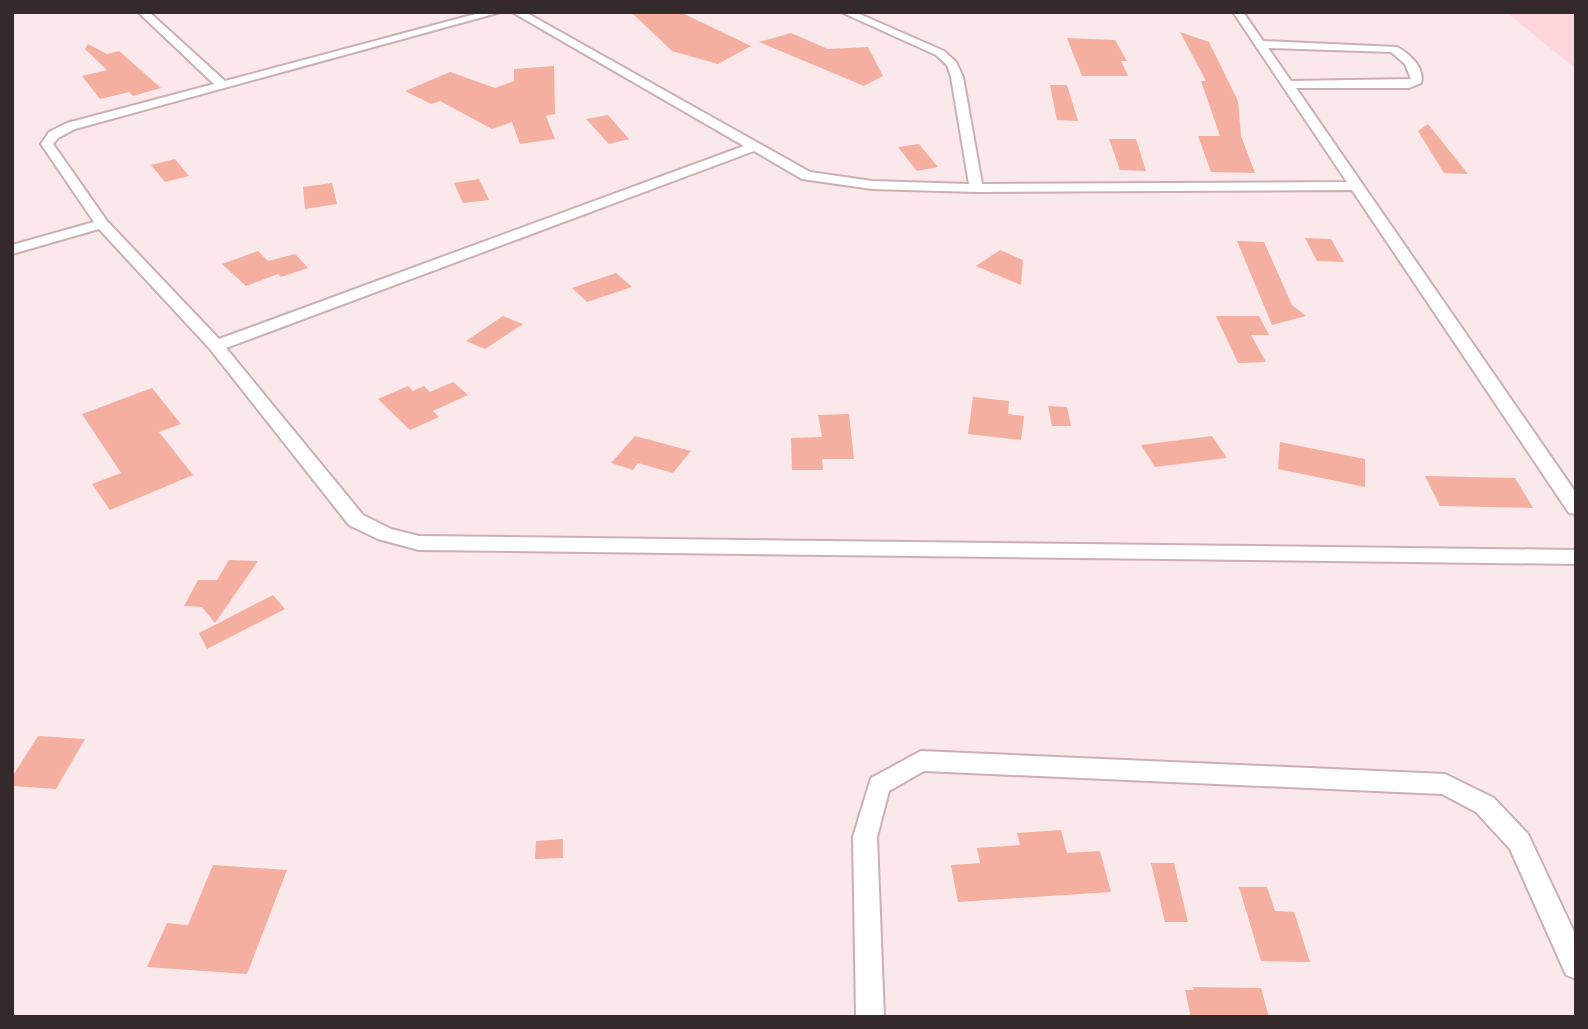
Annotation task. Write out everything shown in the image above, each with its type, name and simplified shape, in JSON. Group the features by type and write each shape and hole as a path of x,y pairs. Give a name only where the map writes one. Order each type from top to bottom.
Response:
{"street":[{"path":"144,12 222,85"},
{"path":"496,12 71,126 53,135 47,144 102,224 216,346 356,520 385,534 419,543 1576,557"},
{"path":"517,12 753,148 807,176 842,183 976,188 1356,186"},
{"path":"846,12 940,53 952,64 957,77 976,188"},
{"path":"1238,12 1576,508"},
{"path":"1260,44 1393,49 1404,55 1417,76 1417,80 1409,84 1290,85"},
{"path":"216,346 753,148"},
{"path":"12,250 102,224"},
{"path":"870,1017 865,837 879,785 921,761 1445,784 1485,805 1519,842 1576,966"}],"shaded area":[{"path":"1506,12 1576,12 1576,69"}],"building":[{"path":"631,12 680,12 751,46 718,64 672,51"},
{"path":"1180,32 1209,42 1238,101 1241,136 1255,173 1211,172 1198,136 1220,136 1201,81 1206,81"},
{"path":"791,33 828,49 868,47 883,76 864,86 759,42"},
{"path":"1067,38 1115,40 1127,61 1121,61 1128,76 1082,76"},
{"path":"88,44 107,54 119,51 161,88 133,96 129,92 100,99 82,76 107,70 85,49"},
{"path":"554,66 555,114 546,116 555,139 520,144 512,122 492,129 440,101 431,104 405,91 450,72 495,88 514,81 514,69"},
{"path":"1050,85 1067,85 1078,121 1057,120"},
{"path":"608,115 629,139 609,144 586,119"},
{"path":"1428,124 1468,174 1444,173 1418,131"},
{"path":"1109,139 1136,139 1146,171 1120,170"},
{"path":"919,144 938,167 917,171 898,147"},
{"path":"175,159 189,176 165,182 151,165"},
{"path":"479,179 489,200 463,203 454,183"},
{"path":"332,183 337,204 305,209 303,187"},
{"path":"1305,238 1331,239 1344,262 1317,261"},
{"path":"1237,241 1264,242 1292,305 1306,316 1272,325"},
{"path":"1000,250 1023,260 1021,285 976,266"},
{"path":"258,251 268,261 295,254 308,268 281,277 278,274 246,286 222,264"},
{"path":"616,273 632,287 587,302 572,288"},
{"path":"503,316 523,324 485,349 466,341"},
{"path":"1216,316 1259,316 1269,335 1251,335 1266,362 1238,363"},
{"path":"453,382 468,395 433,411 439,417 410,430 378,399 408,386 413,391 424,386 430,392"},
{"path":"152,388 181,424 159,432 193,475 110,510 92,484 121,473 82,414"},
{"path":"973,397 1009,401 1008,414 1024,416 1021,440 968,434"},
{"path":"1048,406 1067,407 1071,426 1052,426"},
{"path":"849,414 854,459 822,459 823,470 792,470 791,438 822,437 818,415"},
{"path":"635,436 691,451 673,473 638,463 633,470 611,463"},
{"path":"1212,436 1227,458 1155,467 1141,445"},
{"path":"1280,442 1365,459 1365,487 1278,469"},
{"path":"1425,476 1515,478 1533,508 1440,506"},
{"path":"229,560 258,561 215,623 202,607 184,606 198,580 217,580"},
{"path":"273,595 285,609 207,649 199,633"},
{"path":"38,736 85,739 56,789 12,786 12,777"},
{"path":"1061,830 1067,853 1100,851 1111,892 958,902 951,865 980,863 977,848 1020,845 1017,833"},
{"path":"563,839 563,858 535,859 536,841"},
{"path":"1151,863 1174,863 1188,922 1165,922"},
{"path":"213,865 287,870 247,974 147,967 167,923 188,925"},
{"path":"1239,887 1267,887 1275,911 1294,912 1310,962 1261,961"},
{"path":"1193,987 1261,988 1269,1017 1191,1017 1185,990 1194,990"}]}
